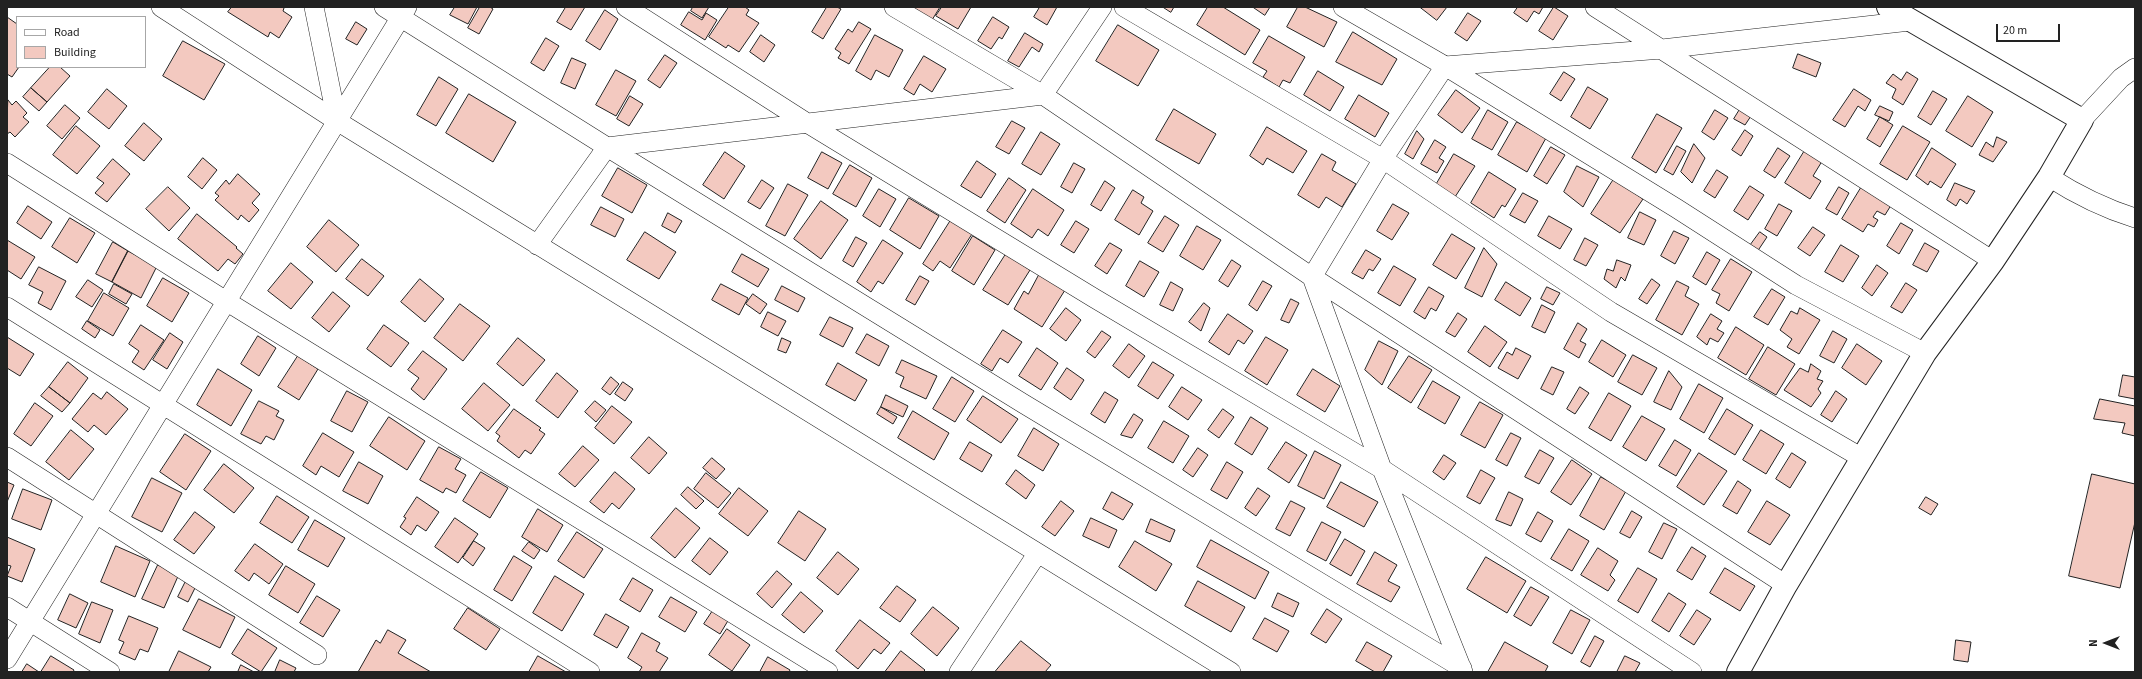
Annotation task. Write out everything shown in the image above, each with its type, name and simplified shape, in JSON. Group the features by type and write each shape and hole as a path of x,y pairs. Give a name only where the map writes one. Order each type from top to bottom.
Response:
{"street":[{"path":"161,7 337,121 1037,554 1231,672"},
{"path":"314,7 337,121"},
{"path":"384,7 403,12 607,147 1024,404 1462,670"},
{"path":"626,7 807,123 1101,302 1382,469 1692,672"},
{"path":"894,7 1043,95 1312,277 1786,585"},
{"path":"537,245 607,147 1043,95 1102,7"},
{"path":"1124,7 1383,159 1611,312 1862,458"},
{"path":"1344,7 1445,66 1676,208 1796,285 1925,353"},
{"path":"1595,7 1992,261"},
{"path":"1888,7 2082,120"},
{"path":"7,659 403,12"},
{"path":"1445,66 1662,49 1910,21"},
{"path":"1312,277 1383,159 1445,66"},
{"path":"1738,672 1786,585 1925,353 1992,261 2049,177 2082,120 2121,78 2135,68"},
{"path":"7,162 226,301 828,672"},
{"path":"2049,177 2080,197 2109,210 2135,218"},
{"path":"1312,277 1382,469 1462,670"},
{"path":"7,307 590,672"},
{"path":"7,457 97,513 317,655"},
{"path":"959,672 1037,554"},
{"path":"7,607 110,672"}],"building":[{"path":"232,7 282,7 284,8 283,11 292,17 279,38 270,32 268,37 228,12"},
{"path":"455,7 477,7 468,24 450,15"},
{"path":"480,7 490,7 493,9 479,34 468,28"},
{"path":"566,7 585,7 571,30 557,22"},
{"path":"693,7 709,7 702,18 691,11"},
{"path":"729,7 745,7 749,10 746,15 759,23 739,52 728,45 726,48 709,37"},
{"path":"827,7 837,7 841,9 823,39 812,32"},
{"path":"940,7 932,20 914,8"},
{"path":"942,7 971,7 958,29 936,16"},
{"path":"1040,7 1057,7 1047,25 1034,17"},
{"path":"1163,7 1174,7 1171,12"},
{"path":"1208,7 1223,7 1260,30 1245,55 1197,25"},
{"path":"1253,7 1270,7 1265,15"},
{"path":"1298,7 1305,7 1337,22 1324,47 1287,27"},
{"path":"1420,7 1447,7 1437,20"},
{"path":"1518,7 1543,7 1539,14 1534,11 1527,22 1514,13"},
{"path":"1554,7 1568,16 1553,40 1539,31"},
{"path":"605,10 618,19 600,50 586,41"},
{"path":"689,12 702,20 706,13 717,20 705,40 681,25"},
{"path":"1468,13 1481,21 1467,41 1455,33"},
{"path":"7,17 16,23 16,68 18,68 12,77 7,74"},
{"path":"993,17 1009,27 1002,39 999,37 991,49 978,41"},
{"path":"356,22 367,29 357,45 346,39"},
{"path":"859,22 871,29 849,64 838,58 841,53 835,49 848,29 852,32"},
{"path":"1118,25 1159,50 1138,86 1096,61"},
{"path":"1353,32 1397,59 1382,85 1336,62"},
{"path":"1025,33 1043,44 1039,52 1032,47 1019,67 1008,61"},
{"path":"761,35 775,45 764,62 750,52"},
{"path":"875,35 903,50 889,77 876,70 871,80 856,71"},
{"path":"1269,36 1305,57 1290,83 1283,80 1279,87 1263,77 1267,71 1253,63"},
{"path":"546,38 559,46 544,71 531,63"},
{"path":"183,41 225,64 204,100 163,76"},
{"path":"1798,54 1821,63 1816,77 1793,68"},
{"path":"665,55 677,63 660,88 648,80"},
{"path":"924,56 946,69 932,92 920,84 914,95 904,89"},
{"path":"572,58 586,64 575,89 561,83"},
{"path":"49,68 61,68 70,76 47,102 31,88"},
{"path":"616,70 636,81 616,116 596,105"},
{"path":"1318,71 1344,87 1330,111 1304,95"},
{"path":"1564,72 1575,79 1561,101 1550,94"},
{"path":"1907,72 1918,79 1903,105 1892,98 1896,89 1886,83 1893,74 1901,80"},
{"path":"439,77 458,89 436,126 417,115"},
{"path":"1588,87 1608,99 1590,129 1571,117"},
{"path":"31,88 47,102 39,111 23,97"},
{"path":"107,89 127,106 109,129 88,112"},
{"path":"1854,89 1871,100 1865,111 1858,106 1845,127 1833,120"},
{"path":"1456,90 1480,108 1462,133 1438,115"},
{"path":"1933,91 1947,99 1931,125 1918,117"},
{"path":"469,94 516,122 493,162 446,133"},
{"path":"1359,95 1389,113 1375,137 1345,119"},
{"path":"630,96 643,104 629,126 617,119"},
{"path":"1968,96 1993,112 1972,147 1946,131"},
{"path":"8,100 12,105 16,101 27,113 23,117 29,122 15,137 10,132 7,134"},
{"path":"65,105 80,118 62,139 47,126"},
{"path":"1742,106 1753,113 1745,125 1734,119"},
{"path":"1880,106 1893,112 1889,121 1875,115"},
{"path":"1174,109 1216,134 1199,164 1156,140"},
{"path":"1488,110 1508,122 1492,150 1472,139"},
{"path":"1715,110 1728,118 1714,140 1702,132"},
{"path":"1657,114 1682,128 1656,173 1632,158"},
{"path":"1880,117 1893,125 1880,147 1867,139"},
{"path":"1012,121 1025,128 1009,154 996,147"},
{"path":"1517,122 1546,138 1527,172 1498,155"},
{"path":"144,123 162,139 144,161 125,146"},
{"path":"76,126 100,146 77,174 53,155"},
{"path":"1903,126 1930,142 1907,180 1880,164"},
{"path":"1267,127 1307,151 1293,173 1267,158 1263,165 1250,156"},
{"path":"1745,130 1753,136 1741,156 1732,150"},
{"path":"1417,131 1424,139 1413,159 1405,154"},
{"path":"1041,132 1060,144 1041,175 1022,164"},
{"path":"1997,137 2007,142 1993,162 1979,155 1986,142 1993,147"},
{"path":"1435,140 1446,147 1439,158 1444,161 1437,173 1421,164"},
{"path":"1694,144 1705,158 1692,183 1681,172"},
{"path":"1677,146 1686,151 1673,175 1664,170"},
{"path":"1551,147 1565,155 1547,184 1534,176"},
{"path":"1807,147 1824,158 1813,176 1821,181 1810,199 1785,183"},
{"path":"1778,148 1790,156 1775,178 1764,171"},
{"path":"1932,148 1956,164 1941,188 1930,181 1928,185 1916,176"},
{"path":"725,152 745,166 724,199 703,185"},
{"path":"822,152 842,163 828,189 808,178"},
{"path":"1322,154 1336,162 1332,170 1356,184 1342,207 1326,197 1319,208 1298,195"},
{"path":"1454,154 1475,166 1455,197 1436,185"},
{"path":"203,158 217,170 202,189 188,177"},
{"path":"113,159 130,174 107,202 95,193 104,183 97,178"},
{"path":"977,161 996,174 981,198 961,186"},
{"path":"1074,163 1085,169 1072,193 1061,187"},
{"path":"850,165 872,178 856,207 833,194"},
{"path":"1577,166 1599,177 1583,207 1564,192"},
{"path":"618,168 647,185 632,213 602,196"},
{"path":"1717,170 1728,177 1715,198 1704,191"},
{"path":"1489,172 1516,189 1505,207 1502,205 1494,218 1471,203"},
{"path":"238,174 260,194 252,203 259,210 249,222 241,215 238,220 215,200 219,196 215,193 226,180 229,184"},
{"path":"1009,178 1026,190 1005,223 987,211"},
{"path":"1614,179 1643,199 1620,233 1591,214"},
{"path":"762,180 774,188 760,209 748,202"},
{"path":"1105,181 1115,188 1101,211 1091,205"},
{"path":"1864,183 1893,202 1885,215 1877,211 1873,217 1878,220 1874,227 1868,224 1863,232 1842,219"},
{"path":"1955,183 1975,191 1967,204 1960,199 1956,206 1947,200"},
{"path":"788,184 808,195 785,236 766,226"},
{"path":"1750,186 1764,195 1748,220 1734,211"},
{"path":"168,187 190,208 169,231 146,209"},
{"path":"1839,187 1849,193 1837,215 1826,209"},
{"path":"879,189 896,199 880,227 863,216"},
{"path":"1033,189 1064,210 1048,236 1038,229 1032,238 1011,224"},
{"path":"1133,190 1144,197 1141,203 1153,211 1139,235 1115,220"},
{"path":"1523,193 1538,201 1525,223 1510,215"},
{"path":"909,198 939,216 920,249 890,230"},
{"path":"821,201 848,220 821,259 794,239"},
{"path":"1393,204 1409,213 1392,240 1377,231"},
{"path":"1779,204 1792,211 1777,236 1765,229"},
{"path":"28,206 52,222 41,239 17,223"},
{"path":"601,207 624,219 615,237 591,225"},
{"path":"1640,212 1656,220 1644,245 1628,238"},
{"path":"668,213 682,221 675,233 662,226"},
{"path":"197,214 237,247 236,248 243,254 235,264 228,259 218,271 178,239"},
{"path":"1165,216 1179,225 1163,252 1148,243"},
{"path":"1549,216 1572,229 1560,249 1538,236"},
{"path":"70,218 95,233 77,263 52,247"},
{"path":"329,220 359,245 336,272 307,247"},
{"path":"951,220 972,234 950,268 940,261 933,271 923,264"},
{"path":"1076,221 1089,229 1074,253 1061,245"},
{"path":"1901,223 1913,230 1899,254 1887,246"},
{"path":"1197,226 1221,240 1203,270 1180,256"},
{"path":"1813,227 1825,235 1810,256 1798,248"},
{"path":"1674,231 1689,238 1675,264 1661,256"},
{"path":"645,232 676,252 659,279 627,260"},
{"path":"1760,232 1767,237 1757,252 1749,247"},
{"path":"1452,234 1475,248 1456,279 1433,265"},
{"path":"973,236 995,250 974,285 952,271"},
{"path":"856,237 867,243 853,267 843,261"},
{"path":"1585,238 1598,245 1586,266 1574,260"},
{"path":"7,240 35,257 21,279 7,270"},
{"path":"883,240 903,253 883,284 878,281 871,292 857,282"},
{"path":"113,242 128,251 112,282 96,274"},
{"path":"1110,243 1122,250 1107,274 1095,266"},
{"path":"1925,243 1939,251 1927,272 1913,265"},
{"path":"1841,245 1859,256 1843,282 1825,272"},
{"path":"1484,248 1497,264 1482,297 1465,288"},
{"path":"1366,250 1381,259 1373,271 1369,269 1363,279 1352,273"},
{"path":"128,251 157,266 141,298 112,282"},
{"path":"1707,252 1720,260 1706,285 1693,277"},
{"path":"742,254 769,269 758,287 732,272"},
{"path":"1006,254 1030,270 1008,305 983,290"},
{"path":"362,259 384,276 368,296 346,279"},
{"path":"1731,259 1752,272 1729,311 1716,303 1720,294 1712,290"},
{"path":"1232,260 1241,266 1228,287 1219,281"},
{"path":"1617,260 1631,265 1625,281 1621,277 1616,288 1604,279 1607,269 1613,271"},
{"path":"1140,261 1159,272 1144,297 1126,286"},
{"path":"291,263 313,282 291,309 268,291"},
{"path":"1877,265 1888,273 1872,296 1862,288"},
{"path":"1394,266 1416,279 1400,306 1378,293"},
{"path":"39,267 66,281 51,310 38,303 43,292 29,285"},
{"path":"1039,275 1065,290 1042,327 1014,309 1024,291 1028,294"},
{"path":"920,276 929,281 915,305 906,300"},
{"path":"163,278 189,293 172,322 147,306"},
{"path":"420,279 444,299 425,322 401,302"},
{"path":"1652,279 1660,285 1647,304 1639,299"},
{"path":"88,280 103,290 92,307 76,297"},
{"path":"1263,281 1272,286 1257,311 1249,305"},
{"path":"1677,281 1689,287 1685,296 1699,304 1682,335 1656,320"},
{"path":"1171,282 1183,289 1173,311 1160,305"},
{"path":"1506,282 1531,298 1520,316 1495,300"},
{"path":"1906,283 1917,290 1902,313 1891,307"},
{"path":"114,284 132,294 126,304 109,294"},
{"path":"721,284 748,298 739,315 712,300"},
{"path":"782,286 805,298 798,312 775,300"},
{"path":"1429,287 1444,296 1436,311 1431,308 1425,319 1414,312"},
{"path":"1547,287 1560,293 1553,305 1541,299"},
{"path":"1772,289 1785,297 1768,325 1754,317"},
{"path":"333,292 350,306 329,332 312,318"},
{"path":"104,293 129,308 113,336 88,321"},
{"path":"753,294 767,304 760,314 746,304"},
{"path":"1291,299 1299,303 1289,323 1281,320"},
{"path":"1204,303 1210,308 1201,331 1189,322"},
{"path":"460,304 490,326 463,361 434,338"},
{"path":"1542,305 1555,312 1545,333 1532,327"},
{"path":"1066,308 1081,320 1066,341 1050,329"},
{"path":"1800,308 1820,320 1799,354 1787,347 1792,339 1780,330 1791,311 1797,314"},
{"path":"768,312 786,321 778,336 761,327"},
{"path":"1458,313 1467,319 1455,337 1446,332"},
{"path":"1228,314 1253,331 1244,344 1238,340 1229,355 1209,342"},
{"path":"1711,314 1722,321 1717,329 1724,333 1718,342 1710,338 1707,345 1697,337"},
{"path":"830,317 853,328 843,347 820,335"},
{"path":"87,321 100,330 95,338 82,329"},
{"path":"1578,323 1587,329 1580,341 1586,344 1579,358 1564,349"},
{"path":"141,325 164,340 144,370 132,362 139,351 129,344"},
{"path":"384,325 409,343 391,367 367,349"},
{"path":"1485,326 1507,342 1490,367 1468,352"},
{"path":"1736,327 1764,345 1746,375 1718,358"},
{"path":"1003,330 1022,342 1008,363 1000,358 992,371 981,364"},
{"path":"1102,331 1111,337 1095,358 1087,352"},
{"path":"1833,331 1847,339 1834,363 1820,356"},
{"path":"170,333 183,342 167,369 153,360"},
{"path":"867,334 889,346 879,366 856,353"},
{"path":"258,336 276,348 259,376 241,364"},
{"path":"7,337 34,354 20,376 7,368"},
{"path":"1266,337 1288,350 1267,385 1245,371"},
{"path":"518,338 545,360 523,386 497,364"},
{"path":"782,338 791,342 786,353 778,350"},
{"path":"1602,340 1626,355 1613,377 1589,362"},
{"path":"1379,341 1398,351 1382,385 1365,370"},
{"path":"1129,344 1145,356 1129,378 1113,366"},
{"path":"1857,344 1882,361 1866,385 1842,368"},
{"path":"1768,347 1795,364 1776,395 1749,379"},
{"path":"1037,348 1058,363 1041,390 1019,376"},
{"path":"1516,348 1531,356 1518,379 1498,368 1507,352 1512,355"},
{"path":"423,351 447,369 424,400 411,389 419,378 408,370"},
{"path":"1633,355 1657,368 1642,395 1618,382"},
{"path":"298,356 318,369 299,400 278,387"},
{"path":"1409,356 1432,370 1411,403 1388,388"},
{"path":"902,360 937,376 926,399 900,387 904,377 896,373"},
{"path":"68,362 88,378 70,403 49,387"},
{"path":"1153,362 1174,375 1158,399 1138,386"},
{"path":"838,363 867,380 855,401 826,385"},
{"path":"1811,364 1821,371 1817,379 1823,381 1818,389 1821,393 1811,407 1784,390 1800,368 1808,372"},
{"path":"1552,367 1564,372 1553,395 1541,389"},
{"path":"1067,368 1084,380 1071,400 1054,388"},
{"path":"218,369 252,390 231,426 197,405"},
{"path":"1313,369 1340,386 1325,412 1297,395"},
{"path":"1669,371 1682,387 1671,410 1654,402"},
{"path":"557,373 578,391 558,418 536,401"},
{"path":"2123,375 2135,377 2135,399 2119,396"},
{"path":"611,377 619,384 610,395 602,389"},
{"path":"952,377 974,391 955,422 933,409"},
{"path":"1433,381 1460,397 1445,424 1418,408"},
{"path":"623,382 633,389 625,401 615,394"},
{"path":"484,383 510,405 488,431 462,409"},
{"path":"1699,384 1723,398 1704,433 1680,419"},
{"path":"49,387 70,403 62,412 41,396"},
{"path":"1182,387 1202,400 1188,420 1169,407"},
{"path":"1580,387 1589,393 1575,414 1567,409"},
{"path":"347,391 368,402 352,432 331,421"},
{"path":"1836,391 1847,399 1832,422 1821,415"},
{"path":"107,392 128,409 106,435 94,425 88,432 72,419 93,393 101,399"},
{"path":"1105,392 1118,400 1105,423 1091,414"},
{"path":"1609,393 1631,406 1611,441 1589,428"},
{"path":"886,395 908,406 903,417 881,407"},
{"path":"983,396 1018,419 1001,443 967,420"},
{"path":"2100,399 2135,406 2135,436 2122,433 2125,423 2094,419"},
{"path":"259,401 279,411 276,416 284,420 274,440 266,436 261,444 241,434"},
{"path":"595,401 606,410 596,422 585,412"},
{"path":"1480,402 1503,415 1485,448 1461,435"},
{"path":"35,403 53,416 31,446 14,434"},
{"path":"612,406 632,422 614,444 595,428"},
{"path":"881,407 897,417 893,424 877,414"},
{"path":"514,409 541,428 539,430 545,434 531,454 525,450 519,458 497,441 500,436 496,433"},
{"path":"1223,409 1234,417 1219,438 1208,430"},
{"path":"1727,409 1753,425 1735,455 1709,439"},
{"path":"913,411 949,433 934,460 898,438"},
{"path":"1134,414 1143,420 1132,438 1121,435"},
{"path":"1642,416 1665,429 1646,461 1623,447"},
{"path":"389,417 425,441 407,470 370,446"},
{"path":"1251,417 1268,428 1252,455 1235,444"},
{"path":"1164,421 1189,436 1173,463 1148,448"},
{"path":"1034,428 1059,444 1043,471 1018,456"},
{"path":"71,430 94,449 69,480 46,462"},
{"path":"1761,430 1784,444 1766,474 1743,460"},
{"path":"323,433 354,452 339,477 321,466 316,475 303,466"},
{"path":"1511,433 1521,438 1507,466 1496,460"},
{"path":"185,434 211,451 186,490 160,472"},
{"path":"649,437 667,453 649,474 631,458"},
{"path":"1675,440 1691,450 1676,476 1659,466"},
{"path":"970,442 992,455 982,472 960,459"},
{"path":"1286,442 1307,455 1289,483 1268,469"},
{"path":"583,446 599,460 575,487 559,474"},
{"path":"439,447 461,459 455,469 466,475 456,493 446,488 443,493 420,480"},
{"path":"1198,448 1208,455 1193,477 1183,470"},
{"path":"1540,450 1554,458 1539,484 1525,477"},
{"path":"1315,451 1341,465 1324,499 1298,486"},
{"path":"1699,453 1727,471 1704,505 1677,487"},
{"path":"1792,453 1806,462 1790,488 1776,479"},
{"path":"1444,455 1456,463 1444,480 1433,472"},
{"path":"712,458 725,469 716,479 703,468"},
{"path":"1572,460 1592,474 1571,505 1551,492"},
{"path":"359,462 383,476 368,504 343,491"},
{"path":"1227,462 1243,472 1227,499 1211,490"},
{"path":"224,464 254,488 234,513 204,490"},
{"path":"1016,470 1035,485 1026,499 1006,484"},
{"path":"1481,470 1495,478 1480,504 1467,497"},
{"path":"481,472 508,488 490,518 463,501"},
{"path":"615,472 635,489 619,509 612,503 604,513 590,502"},
{"path":"706,473 731,493 718,508 694,489"},
{"path":"2092,474 2135,484 2135,522 2120,588 2069,576"},
{"path":"1601,477 1626,491 1604,530 1580,516"},
{"path":"152,478 182,493 162,532 132,517"},
{"path":"1738,481 1751,490 1737,514 1723,506"},
{"path":"7,482 14,485 7,502"},
{"path":"1341,482 1378,502 1364,527 1327,507"},
{"path":"688,487 704,501 696,509 681,495"},
{"path":"739,488 768,511 748,536 719,514"},
{"path":"1258,488 1270,496 1256,516 1245,508"},
{"path":"23,489 52,500 41,530 12,519"},
{"path":"1112,492 1133,504 1123,520 1103,509"},
{"path":"1509,492 1523,499 1511,526 1496,520"},
{"path":"277,496 309,517 292,543 260,523"},
{"path":"417,497 439,512 426,531 417,525 411,535 400,527 406,518 404,517"},
{"path":"1926,497 1938,504 1931,515 1919,508"},
{"path":"1061,501 1074,511 1055,536 1042,527"},
{"path":"1291,501 1305,508 1290,536 1276,529"},
{"path":"1767,501 1790,515 1770,545 1748,532"},
{"path":"676,508 700,528 675,558 651,538"},
{"path":"538,509 563,525 547,552 522,537"},
{"path":"799,511 826,529 805,561 778,543"},
{"path":"1632,511 1642,517 1630,538 1620,533"},
{"path":"195,512 215,527 194,554 174,540"},
{"path":"1538,512 1553,521 1541,542 1526,534"},
{"path":"455,518 478,534 458,563 435,547"},
{"path":"1091,518 1117,530 1109,548 1083,536"},
{"path":"1151,519 1175,530 1170,542 1146,532"},
{"path":"315,520 345,538 328,567 298,550"},
{"path":"1322,522 1341,532 1326,561 1307,551"},
{"path":"1664,523 1677,529 1662,559 1649,552"},
{"path":"1569,529 1589,541 1572,571 1551,559"},
{"path":"577,532 603,549 584,578 558,561"},
{"path":"7,537 35,549 22,582 7,576 11,566 7,565"},
{"path":"710,538 728,552 710,575 692,561"},
{"path":"1345,539 1365,551 1351,576 1330,564"},
{"path":"1211,540 1269,572 1255,599 1197,567"},
{"path":"474,541 485,548 473,566 463,558"},
{"path":"1135,541 1172,564 1156,591 1119,567"},
{"path":"529,542 540,550 534,559 522,551"},
{"path":"255,544 283,564 269,584 254,573 249,581 235,571"},
{"path":"116,546 150,561 135,597 101,582"},
{"path":"1692,547 1706,556 1692,580 1677,571"},
{"path":"1598,548 1618,561 1610,575 1615,580 1608,591 1581,575"},
{"path":"838,552 859,569 838,595 817,578"},
{"path":"1375,552 1397,565 1388,581 1400,587 1391,602 1357,584"},
{"path":"514,556 532,567 512,601 494,590"},
{"path":"1486,557 1526,581 1507,613 1467,589"},
{"path":"158,565 179,574 164,608 142,599"},
{"path":"286,566 315,584 298,613 269,595"},
{"path":"1638,568 1657,579 1638,613 1618,601"},
{"path":"1725,568 1755,586 1740,611 1710,593"},
{"path":"777,571 792,584 772,608 757,594"},
{"path":"555,576 584,594 562,631 533,613"},
{"path":"633,578 653,590 640,612 620,600"},
{"path":"186,581 196,586 188,602 178,597"},
{"path":"1198,581 1245,607 1231,632 1185,606"},
{"path":"897,586 916,600 900,622 880,608"},
{"path":"1531,587 1549,597 1531,626 1514,616"},
{"path":"801,592 823,611 804,633 782,615"},
{"path":"1278,593 1299,603 1293,617 1272,607"},
{"path":"1669,593 1686,604 1669,632 1652,621"},
{"path":"70,594 88,603 76,628 58,620"},
{"path":"317,596 340,610 323,637 300,623"},
{"path":"671,597 697,612 685,632 659,617"},
{"path":"199,599 235,617 220,648 183,630"},
{"path":"92,602 113,610 100,643 79,634"},
{"path":"933,607 959,628 937,656 911,634"},
{"path":"468,608 500,629 486,650 454,629"},
{"path":"714,609 729,619 720,634 704,624"},
{"path":"1327,609 1342,619 1326,643 1311,634"},
{"path":"1571,610 1590,620 1572,654 1553,643"},
{"path":"1697,610 1711,619 1694,645 1680,636"},
{"path":"606,614 629,627 617,648 594,635"},
{"path":"129,616 158,628 148,652 140,649 135,660 119,653 124,642 119,640"},
{"path":"1265,618 1289,631 1277,652 1253,639"},
{"path":"860,620 890,643 881,654 874,649 858,669 836,651"},
{"path":"248,629 277,648 261,672 232,654"},
{"path":"727,629 750,645 732,671 709,655"},
{"path":"388,630 406,640 398,653 431,672 358,672 376,640 380,643"},
{"path":"642,633 660,643 656,651 668,658 659,672 639,672 642,667 628,658"},
{"path":"1595,636 1604,641 1590,667 1581,662"},
{"path":"1956,640 1971,642 1968,662 1954,660"},
{"path":"1021,641 1051,665 1045,672 995,672"},
{"path":"1367,642 1392,656 1383,672 1375,672 1356,661"},
{"path":"1505,642 1548,666 1545,672 1488,672"},
{"path":"179,651 211,667 208,672 169,672"},
{"path":"901,651 925,670 923,672 885,672"},
{"path":"51,656 74,670 73,672 41,672"},
{"path":"538,656 566,672 529,672"},
{"path":"1625,656 1640,663 1635,672 1617,672"},
{"path":"768,657 790,670 789,672 760,672"},
{"path":"280,660 296,668 294,672 275,672"},
{"path":"27,664 39,672 22,672"},
{"path":"241,665 254,672 238,672"}]}
